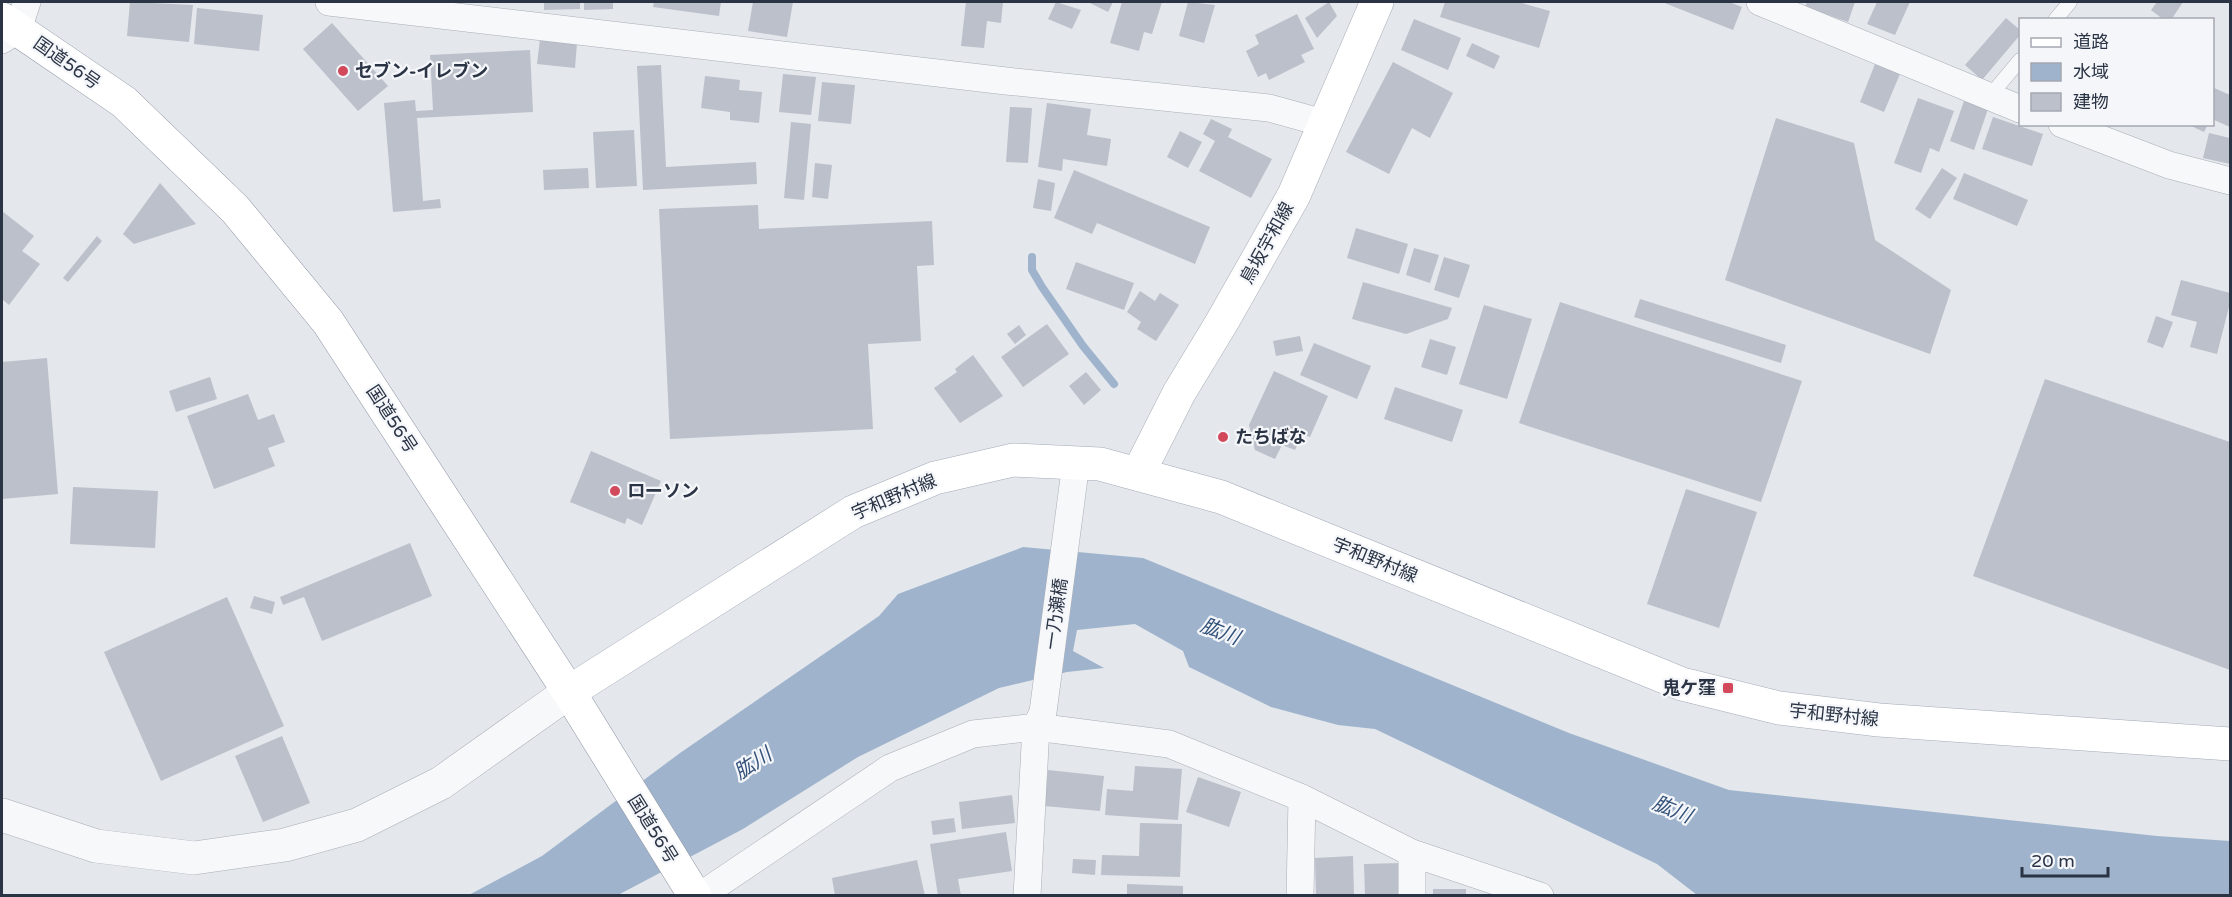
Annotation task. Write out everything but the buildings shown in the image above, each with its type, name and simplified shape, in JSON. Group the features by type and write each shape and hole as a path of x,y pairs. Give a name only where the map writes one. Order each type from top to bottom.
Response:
{"main road":[{"name":"鳥坂宇和線","path":"1138,474 1179,393 1294,195 1327,124 1377,2"},
{"name":"国道56号","path":"12,22 124,102 236,209 328,322 569,692 692,889"},
{"name":"宇和野村線","path":"569,692 853,512 935,478 1013,460 1100,464 1221,497 1682,684 1779,708 1879,720 2230,744"}],"street":[{"path":"329,2 1006,81 1269,108 1327,124"},
{"path":"1760,2 2019,109"},
{"path":"2067,126 2169,165 2230,181"},
{"name":"一乃瀬橋","path":"1026,896 1039,719 1076,463"},
{"path":"2,815 96,846 194,858 285,845 357,825 441,783 569,692"},
{"path":"692,889 890,768 973,734 1039,719 1169,744 1302,798 1412,853 1540,896"},
{"path":"1300,896 1302,798"},
{"path":"1412,853 1412,896"}],"lane":[{"path":"2057,18 2070,2"},
{"path":"1989,97 2019,61"}],"water":[{"name":"肱川","path":"1023,547 1143,558 1569,733 1729,790 2157,836 2230,841 2230,895 1697,895 1657,864 1375,729 1338,725 1271,707 1189,667 1183,651 1135,624 1077,630 1073,651 1104,668 1067,672 999,688 858,757 743,829 618,895 467,896 542,856 680,753 879,616 898,594"}],"waterway":[{"path":"1032,257 1032,270 1042,287 1083,346 1114,384"}],"place":[{"name":"セブン-イレブン","path":"343,71"},
{"name":"たちばな","path":"1223,437"},
{"name":"ローソン","path":"615,491"},
{"name":"鬼ケ窪","path":"1728,688"}]}
